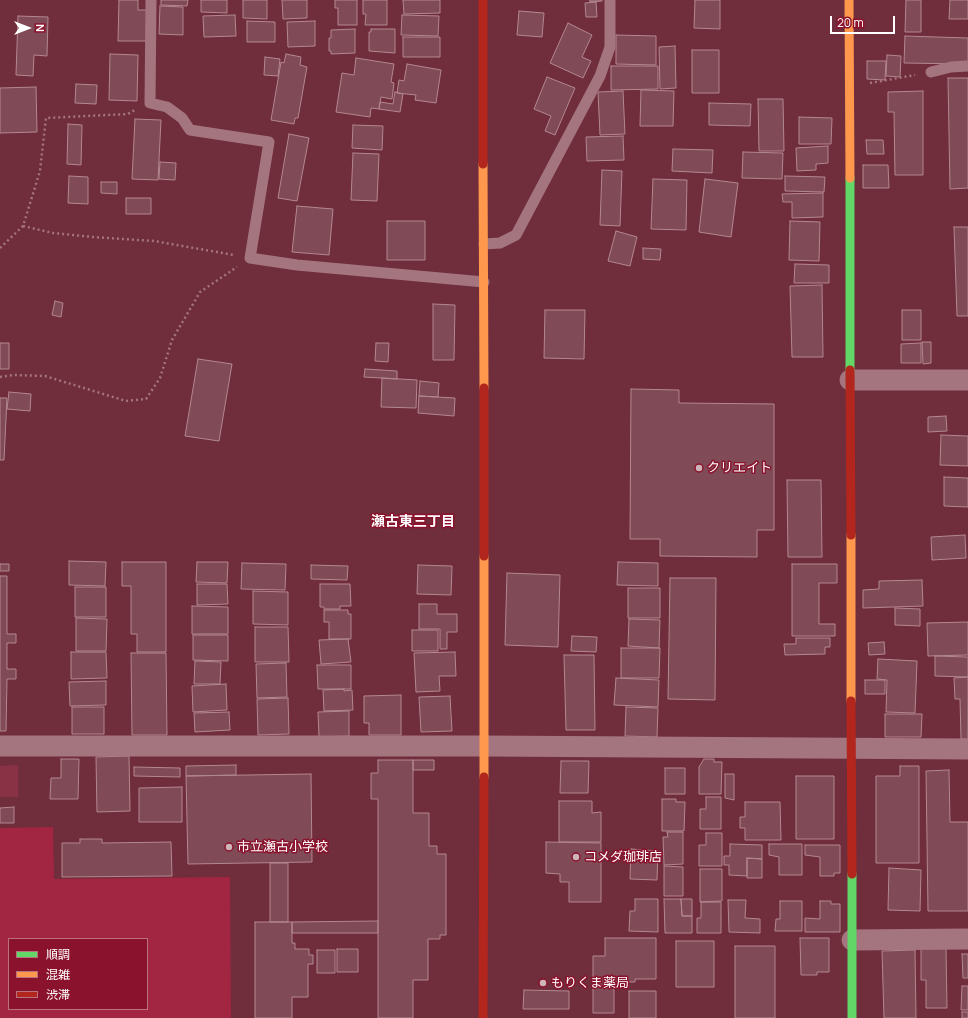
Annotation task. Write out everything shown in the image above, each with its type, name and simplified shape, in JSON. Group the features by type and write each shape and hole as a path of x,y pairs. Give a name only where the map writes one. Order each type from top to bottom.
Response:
{"street":[{"path":"483,0 483,1018"},
{"path":"849,0 852,1018"},
{"path":"850,380 968,380"},
{"path":"0,746 484,746 968,749"},
{"path":"852,940 968,939"}],"lane":[{"path":"151,0 150,103 167,107 182,118 190,130 269,142 250,258 297,265 484,282"},
{"path":"484,244 500,243 516,235 600,76 610,48 610,0"},
{"path":"931,72 951,67 968,66"}],"path":[{"path":"850,87 931,72"},
{"path":"0,248 23,226 40,171 46,118 128,114 150,103"},
{"path":"23,226 53,233 93,238 154,241 250,258"},
{"path":"0,377 13,375 45,376 126,401 146,400 160,378 172,340 200,292 250,258"}],"shaded area":[{"path":"18,765 18,797 0,797 0,766"},
{"path":"53,827 54,879 230,877 231,1018 0,1018 0,828"}],"building":[{"path":"119,0 138,0 138,10 148,10 148,41 118,41"},
{"path":"161,0 188,0 187,6 161,5"},
{"path":"201,0 227,0 227,13 201,12"},
{"path":"243,0 267,0 267,19 243,18"},
{"path":"282,0 307,0 307,18 283,19"},
{"path":"335,0 357,0 357,25 338,25 338,8 335,8"},
{"path":"363,0 387,0 387,25 365,25 366,14 363,14"},
{"path":"403,0 440,0 440,13 404,14"},
{"path":"590,0 602,0 602,1 590,2"},
{"path":"695,0 720,0 720,29 694,28"},
{"path":"906,0 921,0 921,32 905,32"},
{"path":"950,0 968,0 968,19 949,19"},
{"path":"596,2 597,17 586,17 585,3"},
{"path":"160,6 183,7 183,35 159,34"},
{"path":"519,11 544,13 542,37 517,35"},
{"path":"235,15 236,36 204,37 203,16"},
{"path":"402,15 439,16 438,36 401,35"},
{"path":"18,16 48,17 47,56 34,55 33,76 16,75"},
{"path":"247,21 275,22 275,42 247,42"},
{"path":"315,21 315,46 288,47 287,22"},
{"path":"568,23 592,35 582,57 591,61 583,78 550,63"},
{"path":"355,29 355,53 331,54 331,51 329,51 329,38 331,38 331,30"},
{"path":"371,29 395,29 395,53 369,51 369,32 371,32"},
{"path":"616,35 656,36 656,65 616,64"},
{"path":"905,36 968,38 968,64 904,63"},
{"path":"403,37 440,37 440,57 403,57"},
{"path":"675,46 676,88 660,89 659,47"},
{"path":"692,50 719,50 719,93 692,93"},
{"path":"110,54 138,55 137,101 109,100"},
{"path":"286,54 301,57 300,65 307,67 298,118 295,118 294,124 271,120 281,62 284,63"},
{"path":"887,55 901,56 900,77 886,76"},
{"path":"265,57 280,59 278,76 264,75"},
{"path":"356,58 394,64 391,82 394,83 392,99 381,97 379,109 371,108 370,117 336,112 342,73 354,75"},
{"path":"867,61 886,61 885,80 867,79"},
{"path":"407,64 441,70 436,103 415,100 416,95 397,93 399,80 404,81"},
{"path":"611,66 658,66 658,89 611,90"},
{"path":"547,77 575,88 555,135 545,131 551,116 534,109"},
{"path":"948,78 968,78 968,188 950,189"},
{"path":"76,84 97,85 96,104 75,103"},
{"path":"36,87 37,132 0,133 0,88"},
{"path":"641,90 674,91 673,126 640,126"},
{"path":"623,91 625,134 600,135 598,92"},
{"path":"923,91 923,175 895,175 894,112 888,112 888,92"},
{"path":"395,92 403,94 400,112 379,109 380,102 393,104"},
{"path":"758,99 783,99 784,151 759,151"},
{"path":"709,103 751,104 750,126 709,125"},
{"path":"799,117 832,118 831,144 799,144"},
{"path":"135,119 161,120 158,180 132,179"},
{"path":"68,124 82,125 81,165 67,164"},
{"path":"353,125 383,126 382,150 352,148"},
{"path":"289,134 309,138 297,201 278,198"},
{"path":"623,136 624,160 587,161 586,137"},
{"path":"866,140 883,140 884,154 867,154"},
{"path":"828,146 828,163 816,164 816,170 797,171 796,148"},
{"path":"673,149 713,150 712,173 672,171"},
{"path":"743,152 783,153 782,179 742,178"},
{"path":"353,153 379,154 377,201 351,200"},
{"path":"160,162 176,163 175,180 159,179"},
{"path":"863,165 888,165 889,188 863,188"},
{"path":"602,170 622,171 620,226 600,225"},
{"path":"69,176 88,177 88,204 68,203"},
{"path":"785,176 825,177 824,192 785,191"},
{"path":"653,179 687,180 686,230 651,229"},
{"path":"705,179 738,183 731,237 699,232"},
{"path":"101,182 117,182 117,194 101,193"},
{"path":"823,193 823,217 792,218 792,202 783,202 782,194"},
{"path":"126,198 151,198 151,214 126,214"},
{"path":"297,206 333,209 329,255 292,252"},
{"path":"387,221 425,221 425,260 387,260"},
{"path":"790,221 820,222 819,261 789,260"},
{"path":"954,227 968,227 968,316 957,316"},
{"path":"616,231 637,237 630,266 608,261"},
{"path":"643,248 661,249 660,260 643,259"},
{"path":"795,264 829,265 829,283 794,283"},
{"path":"822,285 823,357 792,357 790,286"},
{"path":"55,301 63,303 61,317 52,315"},
{"path":"433,304 455,305 454,360 433,360"},
{"path":"545,310 585,310 584,359 544,358"},
{"path":"902,310 921,310 921,340 902,340"},
{"path":"922,342 931,342 931,363 923,364"},
{"path":"0,343 9,343 9,369 0,369"},
{"path":"376,343 389,343 388,362 375,361"},
{"path":"921,343 921,363 901,363 901,344"},
{"path":"198,359 232,364 219,441 185,436"},
{"path":"365,369 397,371 397,379 364,377"},
{"path":"382,378 417,380 416,408 381,407"},
{"path":"420,381 439,383 438,397 419,396"},
{"path":"631,389 679,390 679,403 774,404 774,530 757,530 757,557 660,556 660,539 630,539"},
{"path":"9,392 31,394 30,411 7,409"},
{"path":"419,396 455,398 454,416 418,413"},
{"path":"0,398 7,398 4,460 0,460"},
{"path":"946,416 947,431 928,432 928,417"},
{"path":"941,435 968,436 968,466 940,465"},
{"path":"944,477 968,478 968,507 944,506"},
{"path":"787,480 821,480 822,557 788,557"},
{"path":"965,535 966,558 932,560 931,537"},
{"path":"69,561 106,562 105,586 69,585"},
{"path":"122,562 166,562 166,652 137,652 137,634 131,634 131,586 122,586"},
{"path":"197,562 228,562 227,583 196,582"},
{"path":"618,562 658,563 658,586 617,585"},
{"path":"242,563 286,564 285,590 241,589"},
{"path":"0,564 9,564 9,571 0,571"},
{"path":"792,564 837,564 837,583 819,583 819,624 835,624 835,636 792,636"},
{"path":"311,565 348,566 347,580 311,579"},
{"path":"418,565 452,566 451,595 417,594"},
{"path":"507,573 560,575 558,647 505,645"},
{"path":"0,576 7,576 7,634 16,634 16,643 7,643 7,669 16,669 16,679 7,679 6,731 0,731"},
{"path":"670,578 716,578 715,700 668,699"},
{"path":"922,580 923,606 863,608 863,590 879,589 879,581"},
{"path":"197,584 227,584 228,604 197,605"},
{"path":"320,584 350,584 351,606 340,606 340,609 324,609 324,607 320,607"},
{"path":"75,587 106,587 106,617 75,617"},
{"path":"628,588 660,588 660,618 628,618"},
{"path":"253,591 288,592 288,625 253,624"},
{"path":"419,604 437,604 437,614 457,614 457,632 447,632 447,649 440,649 440,629 419,629"},
{"path":"192,606 228,607 228,634 192,634"},
{"path":"895,608 920,609 920,626 895,625"},
{"path":"324,610 348,610 348,614 351,614 351,639 329,639 329,622 324,622"},
{"path":"76,618 107,619 106,651 76,651"},
{"path":"629,619 660,620 659,648 628,646"},
{"path":"968,622 968,655 928,656 927,623"},
{"path":"255,627 288,627 289,662 255,662"},
{"path":"412,630 438,630 438,651 412,651"},
{"path":"193,635 228,635 228,661 193,660"},
{"path":"572,636 597,637 596,652 571,651"},
{"path":"796,638 830,638 830,647 825,647 825,654 785,655 784,644 796,644"},
{"path":"348,639 351,662 321,664 319,640"},
{"path":"884,642 885,654 869,655 868,643"},
{"path":"621,648 660,648 659,678 621,678"},
{"path":"71,652 106,652 107,678 71,679"},
{"path":"455,652 456,676 439,676 440,691 416,692 414,653"},
{"path":"131,653 166,653 167,735 132,735"},
{"path":"564,655 594,655 595,730 566,730"},
{"path":"935,656 968,657 968,677 935,676"},
{"path":"878,659 917,661 915,713 886,712 887,680 877,679"},
{"path":"195,661 221,662 220,684 194,684"},
{"path":"286,663 287,697 257,698 256,664"},
{"path":"317,665 351,665 351,689 318,689"},
{"path":"968,677 968,739 961,739 960,699 955,699 954,678"},
{"path":"616,678 659,680 658,707 614,705"},
{"path":"865,680 885,680 885,694 865,694"},
{"path":"106,681 106,705 70,706 69,682"},
{"path":"226,684 227,710 193,712 192,686"},
{"path":"344,689 344,691 352,690 353,710 324,711 323,690"},
{"path":"401,695 401,735 369,735 369,723 364,723 364,696"},
{"path":"450,696 452,731 421,732 419,697"},
{"path":"288,698 289,734 258,735 257,699"},
{"path":"72,707 104,707 104,734 72,734"},
{"path":"626,707 658,708 657,737 625,736"},
{"path":"349,711 349,736 319,737 318,712"},
{"path":"229,712 230,730 195,732 194,713"},
{"path":"885,714 922,714 921,737 885,737"},
{"path":"129,756 130,811 97,812 96,757"},
{"path":"61,759 79,759 78,799 50,799 51,778 61,778"},
{"path":"704,759 714,759 714,762 722,762 721,794 699,794 699,767"},
{"path":"378,760 413,760 413,813 429,813 429,846 437,846 437,854 446,854 446,935 440,935 440,939 428,939 428,980 413,980 413,1018 378,1018 378,799 371,799 371,773 378,773"},
{"path":"413,760 434,760 434,770 413,770"},
{"path":"561,761 589,761 588,793 560,793"},
{"path":"236,765 236,775 186,776 186,766"},
{"path":"900,766 919,766 919,863 876,863 876,776 900,776"},
{"path":"134,767 180,768 180,777 134,776"},
{"path":"665,768 685,768 685,794 665,794"},
{"path":"949,770 950,822 968,822 968,911 928,911 926,771"},
{"path":"311,774 312,862 188,864 186,776"},
{"path":"725,774 734,774 734,800 725,798"},
{"path":"796,776 834,776 834,839 796,839"},
{"path":"182,787 182,822 139,822 139,788"},
{"path":"706,797 721,797 721,829 700,829 700,809 706,809"},
{"path":"662,799 676,799 676,802 685,802 684,831 662,831"},
{"path":"559,801 592,801 592,813 601,812 601,842 559,842"},
{"path":"745,802 780,802 781,840 745,840 745,828 740,828 740,817 745,817"},
{"path":"14,807 14,823 0,823 0,808"},
{"path":"667,832 683,832 683,864 664,865 663,837 668,837"},
{"path":"706,833 722,833 722,866 699,866 699,845 706,845"},
{"path":"80,839 102,839 102,843 171,842 172,876 62,877 62,843 80,843"},
{"path":"546,842 601,843 601,902 569,902 569,882 560,882 560,874 546,873"},
{"path":"730,844 762,845 762,859 747,858 747,876 729,875 729,865 724,865 724,856 730,856"},
{"path":"769,844 802,844 802,875 779,875 779,857 769,855"},
{"path":"805,845 840,845 840,873 834,873 834,876 820,876 820,857 805,855"},
{"path":"631,849 658,851 657,880 630,879"},
{"path":"747,858 762,859 762,878 747,878"},
{"path":"270,863 288,863 288,922 270,922"},
{"path":"664,866 683,867 683,896 664,896"},
{"path":"889,868 921,870 920,911 888,910"},
{"path":"700,869 722,869 722,901 700,902"},
{"path":"635,899 658,899 658,932 629,931 630,911 635,911"},
{"path":"664,899 681,899 682,916 692,916 692,933 665,933"},
{"path":"681,899 692,899 692,916 682,916"},
{"path":"728,900 746,900 745,918 760,919 760,933 729,932"},
{"path":"780,901 802,901 802,931 775,931 776,919 780,919"},
{"path":"820,901 831,901 831,904 840,904 840,932 805,932 805,918 820,919"},
{"path":"701,902 721,902 721,933 697,933 697,918 701,918"},
{"path":"378,921 378,933 292,933 292,922"},
{"path":"255,922 292,922 292,943 295,943 295,949 309,949 309,955 313,955 313,964 308,964 308,997 292,997 292,1018 255,1018"},
{"path":"605,938 656,938 656,979 635,979 635,982 614,982 614,1013 593,1013 593,956 605,956"},
{"path":"800,938 829,938 829,972 817,972 817,975 801,975"},
{"path":"676,941 714,941 714,987 676,987"},
{"path":"735,946 775,946 775,1018 735,1018"},
{"path":"946,947 947,1008 926,1008 926,980 921,980 921,948"},
{"path":"337,949 358,949 358,972 337,972"},
{"path":"317,950 335,950 335,973 317,973"},
{"path":"915,950 916,1018 884,1018 882,951"},
{"path":"962,954 968,954 968,978 963,978"},
{"path":"962,986 968,986 968,1010 961,1010"},
{"path":"524,990 569,991 569,1009 523,1009"},
{"path":"629,991 656,991 656,1018 629,1018"},
{"path":"962,1012 968,1012 968,1018 962,1018"}],"traffic: fast":[{"path":"850,178 850,370"},
{"path":"852,874 852,1018"}],"traffic: slow":[{"path":"849,0 850,178"},
{"path":"483,164 484,388"},
{"path":"851,535 851,701"},
{"path":"484,556 484,777"}],"traffic: jam":[{"path":"483,0 483,164"},
{"path":"850,370 851,535"},
{"path":"484,388 484,556"},
{"path":"851,701 852,874"},
{"path":"483,1018 484,777"}],"place":[{"name":"クリエイト","path":"699,468"},
{"name":"市立瀬古小学校","path":"229,847"},
{"name":"コメダ珈琲店","path":"576,857"},
{"name":"もりくま薬局","path":"543,983"}],"district":[{"name":"瀬古東三丁目","path":"413,522"}]}
